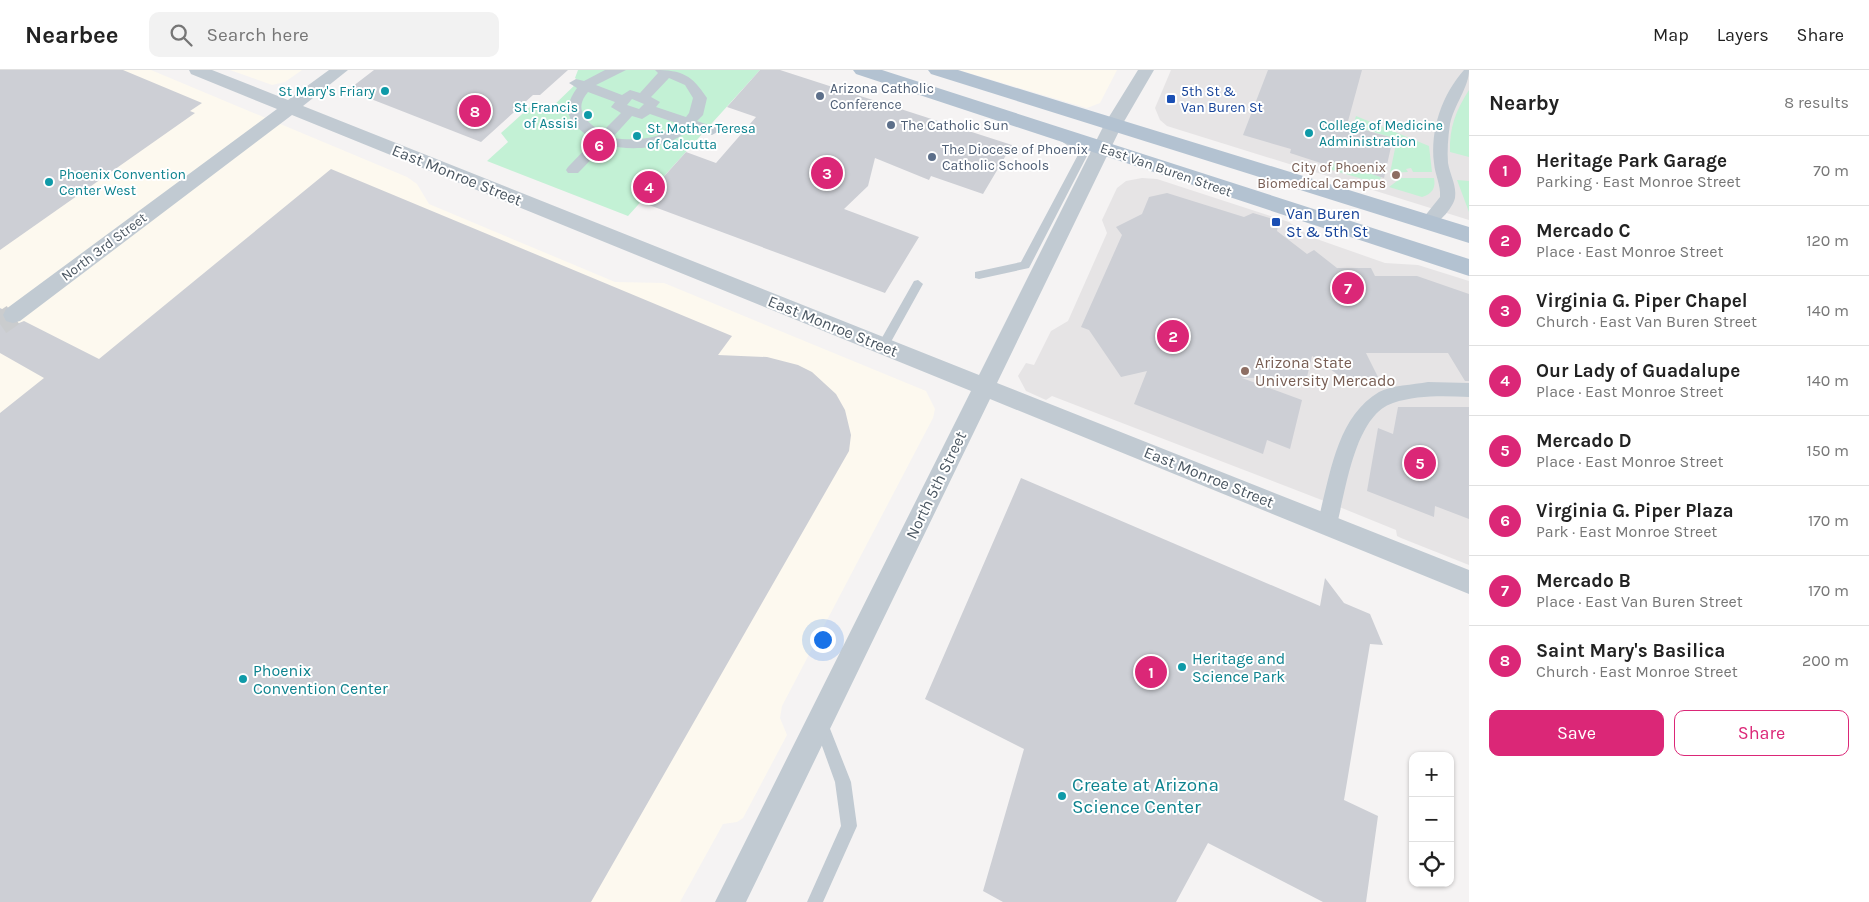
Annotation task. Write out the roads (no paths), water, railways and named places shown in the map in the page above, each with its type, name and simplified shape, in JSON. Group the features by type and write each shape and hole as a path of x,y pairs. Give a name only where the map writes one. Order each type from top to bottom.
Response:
{"main road":[{"name":"East Van Buren Street","path":"863,70 1469,268"},
{"name":"East Van Buren Street","path":"938,70 1469,235"},
{"path":"1418,252 1428,222"}],"street":[{"name":"East Monroe Street","path":"197,70 1469,582"},
{"name":"North 3rd Street","path":"13,315 340,70"},
{"path":"580,84 619,70"},
{"name":"North 5th Street","path":"730,902 1113,125 1146,70"},
{"path":"666,71 688,82 697,95 699,109 691,123 677,134 651,143 624,144 603,139 585,129 576,115 576,102 580,84 642,115 645,104 666,71"},
{"path":"1428,222 1446,202 1447,193 1441,160 1445,113 1460,82 1469,74"},
{"path":"645,104 712,131"},
{"path":"572,170 603,139 627,106"},
{"path":"1327,524 1350,439 1361,417 1386,397 1428,389 1469,390"}],"lane":[{"path":"979,275 1025,265 1084,152 1053,131"},
{"path":"883,346 918,284"},
{"path":"815,902 849,826 843,782 820,720"}],"tunnel":[{"path":"0,324 13,315"}],"place":[{"name":"St Mary's Friary","path":"385,91"},
{"name":"Arizona Catholic Conference","path":"820,96"},
{"name":"5th St & Van Buren St","path":"1171,99"},
{"name":"Saint Mary's Basilica","path":"475,111"},
{"name":"St Francis of Assisi","path":"588,115"},
{"name":"The Catholic Sun","path":"891,125"},
{"name":"College of Medicine Administration","path":"1309,133"},
{"name":"St. Mother Teresa of Calcutta","path":"637,136"},
{"name":"Virginia G. Piper Plaza","path":"599,145"},
{"name":"The Diocese of Phoenix Catholic Schools","path":"932,157"},
{"name":"Virginia G. Piper Chapel","path":"827,173"},
{"name":"City of Phoenix Biomedical Campus","path":"1396,175"},
{"name":"Phoenix Convention Center West","path":"49,182"},
{"name":"Our Lady of Guadalupe","path":"649,187"},
{"name":"Van Buren St & 5th St","path":"1276,222"},
{"name":"Mercado B","path":"1348,288"},
{"name":"Mercado C","path":"1173,336"},
{"name":"Arizona State University Mercado","path":"1245,371"},
{"name":"Mercado D","path":"1420,463"},
{"name":"Heritage and Science Park","path":"1182,667"},
{"name":"Heritage Park Garage","path":"1151,672"},
{"name":"Phoenix Convention Center","path":"243,679"},
{"name":"Create at Arizona Science Center","path":"1062,796"}]}
